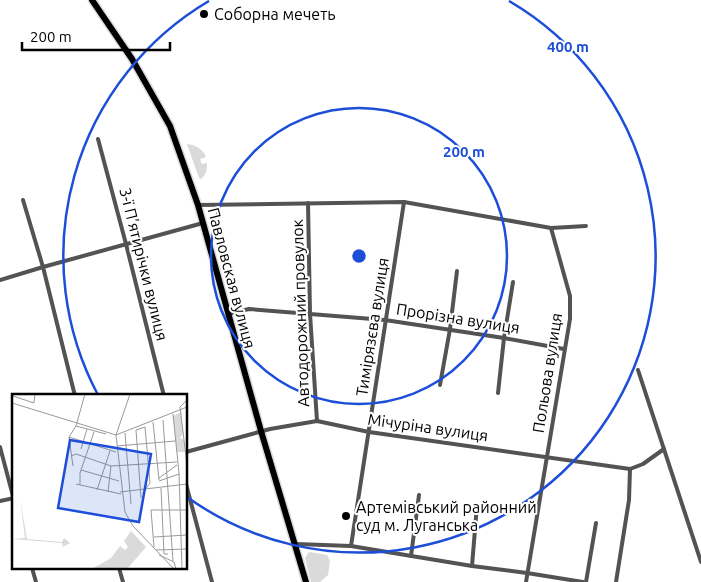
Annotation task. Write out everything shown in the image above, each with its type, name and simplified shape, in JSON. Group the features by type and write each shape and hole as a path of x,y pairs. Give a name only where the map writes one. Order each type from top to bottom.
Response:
{"main road":[{"name":"Павловская вулиця","path":"92,0 132,59 170,126 198,205 261,431 306,582"}],"street":[{"name":"3-ї П’ятирічки вулиця","path":"98,139 164,394"},
{"path":"23,200 43,267 75,394"},
{"path":"198,205 404,202 551,228 586,226"},
{"name":"Тимірязєва вулиця","path":"351,546 404,202"},
{"name":"Автодорожний провулок","path":"308,203 310,314 317,421"},
{"path":"0,281 5,277 203,224"},
{"name":"Польова вулиця","path":"526,582 570,319 570,296 551,228"},
{"path":"440,385 450,329 457,271"},
{"path":"498,393 513,282"},
{"name":"Прорізна вулиця","path":"228,314 249,309 385,320 450,329 564,349"},
{"path":"638,370 701,562"},
{"name":"Мічуріна вулиця","path":"188,451 261,431 317,421 369,432 630,469"},
{"path":"0,447 12,492"},
{"path":"616,582 629,500 630,469 643,464 664,449"},
{"path":"188,492 212,582"},
{"path":"411,556 419,495"},
{"path":"472,566 477,505"},
{"path":"296,544 351,546 585,582 596,524"}],"shaded area":[{"path":"187,144 199,148 206,157 200,159 202,164 207,163 206,172 201,179 199,178"},
{"path":"310,552 327,555 330,561 328,575 320,582 311,582 305,558"}],"place":[{"name":"Соборна мечеть","path":"204,14"},
{"name":"Артемівський районний суд м. Луганська","path":"346,516"}]}
